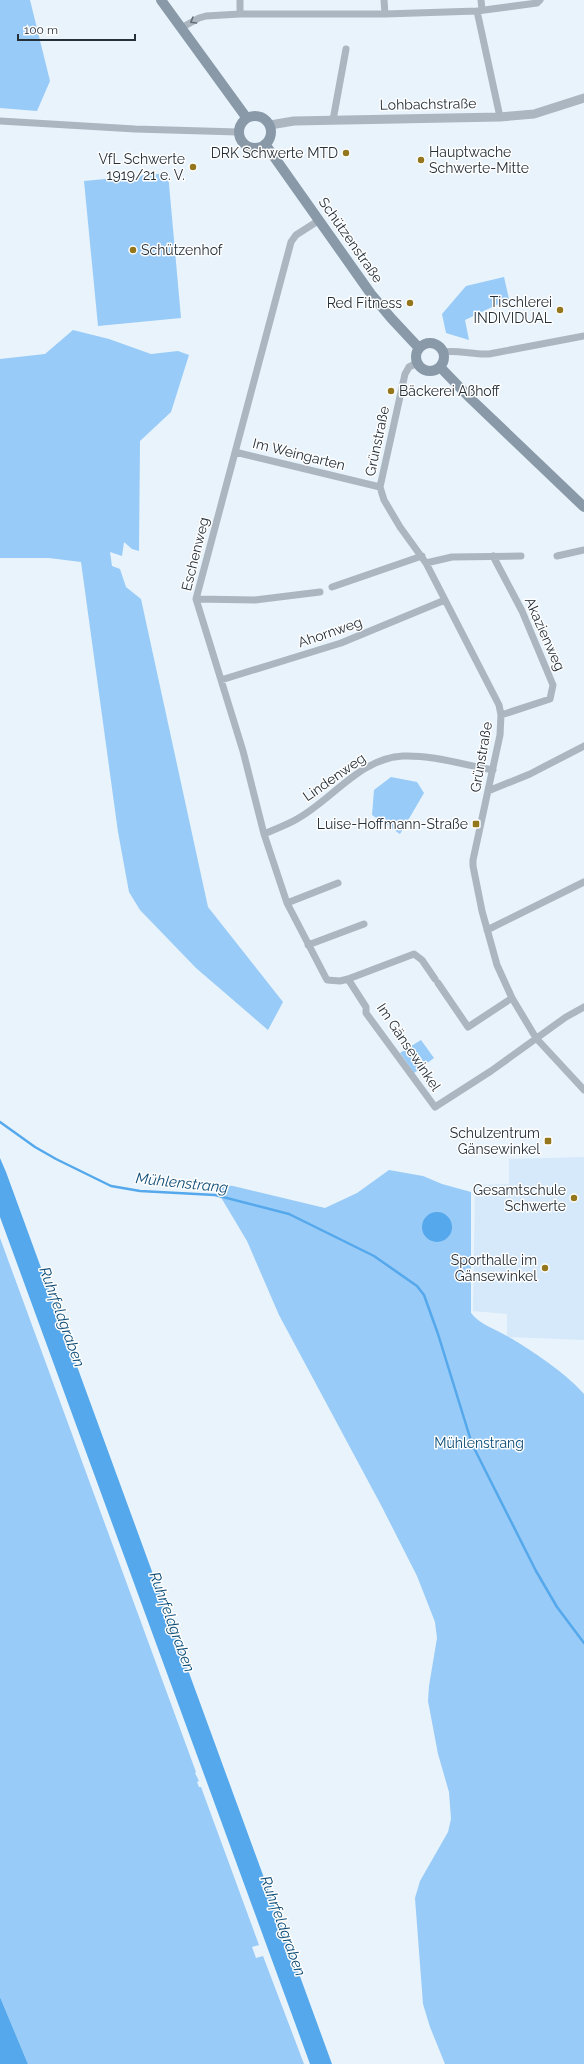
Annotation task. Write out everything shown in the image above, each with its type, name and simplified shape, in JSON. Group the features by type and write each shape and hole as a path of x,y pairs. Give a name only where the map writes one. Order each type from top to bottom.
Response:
{"main road":[{"path":"161,0 246,118"},
{"path":"260,116 270,125 270,138 265,144 256,148 250,147 242,142 238,132 242,121 246,118 260,116"},
{"name":"Schützenstraße","path":"265,144 318,221 391,318 419,348"},
{"path":"428,343 432,343 441,348 443,352 444,357 440,367 436,369 427,370 417,363 417,352 419,348 428,343"},
{"path":"440,367 471,400 584,506"}],"street":[{"path":"240,0 240,14"},
{"path":"384,0 385,14"},
{"path":"481,0 480,11 500,117"},
{"path":"181,28 199,18 206,16 240,14 385,14 480,11 537,3 540,0"},
{"path":"333,120 346,49"},
{"name":"Lohbachstraße","path":"270,125 294,120 500,117 534,114 584,98"},
{"path":"0,121 135,129 238,132"},
{"name":"Eschenweg","path":"318,221 296,235 291,242 196,599 243,751 264,834 288,903 308,945 328,980 340,982 414,954 422,960 433,979 468,1027 512,998"},
{"path":"443,352 476,355 490,354 584,336"},
{"name":"Grünstraße","path":"417,363 409,367 405,374 380,487 384,500 400,527 426,563 499,705 501,715 500,735 473,866 487,930 497,965 512,998 536,1038 584,1090"},
{"name":"Im Weingarten","path":"235,452 380,487"},
{"path":"557,556 584,550"},
{"path":"332,587 422,556"},
{"name":"Akazienweg","path":"493,556 522,611 553,685 550,699 501,715"},
{"path":"426,563 452,557 521,556"},
{"path":"196,599 254,600 320,592"},
{"name":"Ahornweg","path":"221,680 341,643 444,600"},
{"path":"488,791 530,774 584,746"},
{"name":"Lindenweg","path":"264,834 298,819 367,767 386,759 402,756 422,757 493,770"},
{"path":"487,930 584,882"},
{"path":"288,903 338,883"},
{"path":"308,945 364,924"},
{"name":"Im Gänsewinkel","path":"348,979 366,1008 366,1012 435,1107 491,1071 536,1038"},
{"path":"536,1038 584,1007"}],"shaded area":[{"path":"584,1157 584,1340 507,1337 507,1314 473,1311 475,1185 509,1184 509,1159"},
{"path":"0,1158 332,2064 310,2064 0,1217"},
{"path":"437,1212 448,1216 452,1227 448,1238 437,1242 426,1238 422,1227 426,1216"},
{"path":"0,1997 28,2064 0,2064"}],"green space":[{"path":"0,0 30,0 50,81 37,111 0,108"},
{"name":"Schützenhof","path":"168,173 181,318 98,326 84,181"},
{"path":"504,277 509,299 465,320 469,340 446,333 442,314 466,286"},
{"path":"73,330 109,339 151,354 178,351 189,355 171,412 140,441 139,551 132,549 124,542 122,556 110,552 112,566 120,569 126,587 141,599 208,907 283,1002 268,1030 196,968 140,910 129,892 118,832 81,562 49,558 0,558 0,359 45,354"},
{"path":"391,777 417,782 424,793 400,834 372,815 374,790"},
{"path":"421,1040 434,1058 414,1073 400,1053"},
{"name":"Mühlenstrang","path":"389,1170 423,1176 442,1184 471,1192 471,1313 483,1323 507,1336 548,1362 567,1377 584,1394 584,2064 445,2064 430,2027 423,2004 415,1898 420,1881 448,1832 451,1819 449,1792 438,1754 428,1701 437,1638 435,1622 417,1576 382,1507 279,1315 247,1241 213,1184 233,1186 325,1208 357,1193"},
{"path":"0,1238 196,1772 195,1773 199,1781 197,1782 199,1787 201,1787 259,1945 252,1947 256,1958 263,1956 304,2064 28,2064 0,1997"}],"waterway":[{"name":"Mühlenstrang","path":"0,1122 35,1147 111,1186 140,1191 215,1195 289,1214 374,1256 417,1286 424,1295 438,1334 472,1444 536,1571 557,1607 584,1643"}],"place":[{"name":"DRK Schwerte MTD","path":"346,153"},
{"name":"Hauptwache Schwerte-Mitte","path":"421,160"},
{"name":"VfL Schwerte 1919/21 e. V.","path":"193,167"},
{"name":"Schützenhof","path":"133,250"},
{"name":"Red Fitness","path":"410,303"},
{"name":"Tischlerei INDIVIDUAL","path":"560,310"},
{"name":"Bäckerei Aßhoff","path":"391,391"},
{"name":"Luise-Hoffmann-Straße","path":"476,824"},
{"name":"Schulzentrum Gänsewinkel","path":"548,1141"},
{"name":"Gesamtschule Schwerte","path":"574,1198"},
{"name":"Sporthalle im Gänsewinkel","path":"545,1268"}],"water label":[{"name":"Ruhrfeldgraben","path":"62,1317"},
{"name":"Ruhrfeldgraben","path":"172,1622"},
{"name":"Ruhrfeldgraben","path":"283,1926"}]}
